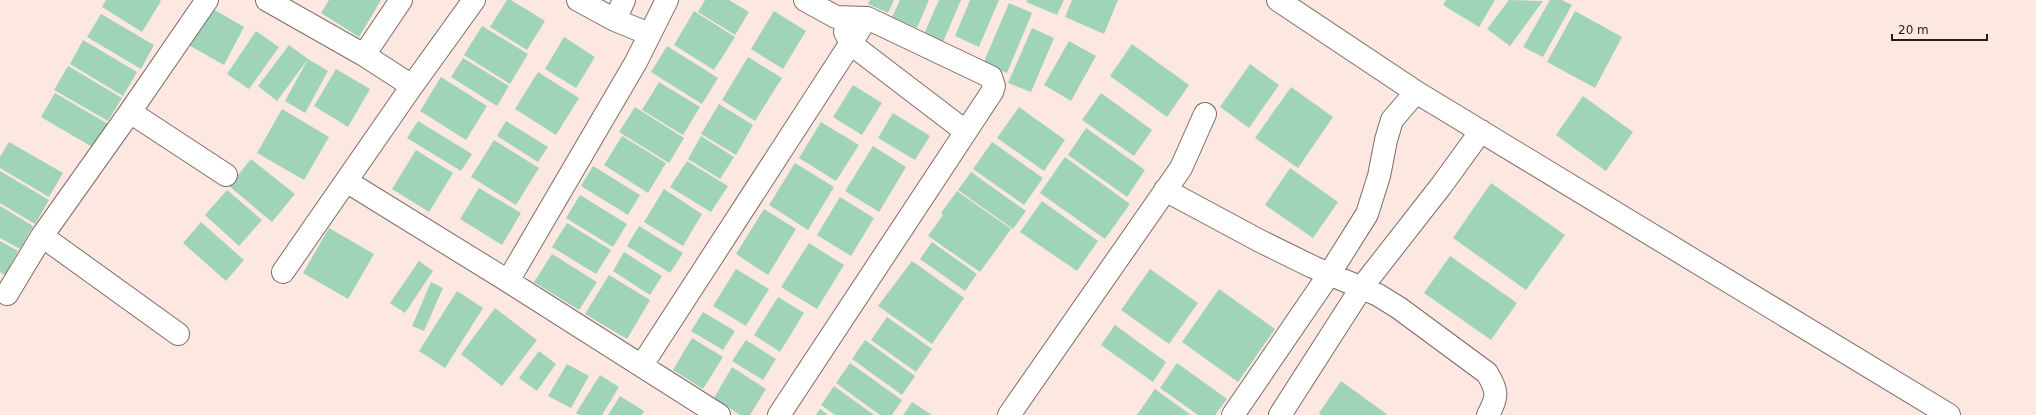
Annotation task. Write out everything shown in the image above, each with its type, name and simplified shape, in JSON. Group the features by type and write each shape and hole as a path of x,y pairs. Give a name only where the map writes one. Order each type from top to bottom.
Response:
{"street":[{"path":"7,294 42,236 207,0"},
{"path":"267,0 364,55 412,86"},
{"path":"364,55 401,0"},
{"path":"283,272 412,86 474,0"},
{"path":"578,0 615,20 649,34"},
{"path":"615,20 624,0"},
{"path":"508,281 627,77 667,0"},
{"path":"779,415 992,92 994,86 991,77 867,18 836,17 805,0"},
{"path":"1278,0 1416,92 1949,415"},
{"path":"836,17 852,44 965,131"},
{"path":"642,365 852,44 867,18"},
{"path":"1233,415 1330,273 1367,214 1379,176 1386,140 1392,120 1416,92"},
{"path":"130,112 226,175"},
{"path":"1009,415 1180,168 1205,114"},
{"path":"1280,415 1362,287 1441,186 1481,131"},
{"path":"346,181 642,365 718,415"},
{"path":"1165,190 1260,241 1313,267 1362,287 1400,308 1487,374 1495,387 1496,402 1488,415"},
{"path":"42,236 178,334"}],"building":[{"path":"106,0 161,1 142,32 102,7"},
{"path":"329,0 381,0 359,37 321,13"},
{"path":"507,0 511,0 545,21 527,50 490,27"},
{"path":"705,0 729,0 749,12 735,35 698,12"},
{"path":"870,0 894,0 888,13 868,4"},
{"path":"900,0 929,0 917,28 892,17"},
{"path":"939,0 961,0 943,42 924,34"},
{"path":"970,0 999,0 979,47 955,36"},
{"path":"1027,0 1064,0 1057,15 1026,2"},
{"path":"1072,0 1118,0 1104,34 1065,17"},
{"path":"1446,0 1495,0 1479,27 1443,5"},
{"path":"1509,0 1543,1 1510,46 1487,29"},
{"path":"1550,0 1562,0 1572,5 1543,57 1523,47"},
{"path":"1009,3 1032,13 1007,73 983,64"},
{"path":"206,5 244,27 224,65 185,43"},
{"path":"694,11 735,37 714,70 674,45"},
{"path":"774,11 806,31 783,69 751,49"},
{"path":"1575,11 1622,37 1595,88 1547,62"},
{"path":"101,14 154,45 141,69 87,37"},
{"path":"482,26 528,54 510,84 464,55"},
{"path":"1032,28 1054,38 1031,92 1008,83"},
{"path":"256,31 279,47 249,89 227,74"},
{"path":"564,37 595,57 576,88 545,69"},
{"path":"83,40 137,72 123,96 70,64"},
{"path":"1069,41 1096,56 1071,101 1044,85"},
{"path":"1132,44 1189,85 1167,117 1110,76"},
{"path":"289,45 308,59 277,101 258,86"},
{"path":"667,46 718,78 702,104 651,72"},
{"path":"748,57 782,78 755,121 722,100"},
{"path":"463,58 509,86 497,106 451,77"},
{"path":"308,59 328,71 305,113 285,101"},
{"path":"1250,64 1279,85 1249,128 1220,107"},
{"path":"68,66 122,98 108,121 54,90"},
{"path":"336,69 370,89 348,127 314,106"},
{"path":"538,72 579,98 556,135 515,109"},
{"path":"441,77 487,106 466,140 420,111"},
{"path":"659,82 700,107 683,135 642,110"},
{"path":"853,85 882,103 862,135 833,117"},
{"path":"1291,87 1333,117 1298,168 1255,138"},
{"path":"55,93 108,124 94,148 41,117"},
{"path":"1101,93 1152,130 1134,156 1082,120"},
{"path":"1583,96 1633,132 1606,171 1556,135"},
{"path":"719,104 753,125 736,155 701,134"},
{"path":"635,107 684,138 669,163 619,132"},
{"path":"1019,107 1065,140 1044,171 997,138"},
{"path":"282,109 329,137 304,180 257,153"},
{"path":"893,113 930,136 915,160 878,138"},
{"path":"418,121 472,154 461,171 407,138"},
{"path":"506,121 548,147 538,162 497,136"},
{"path":"821,122 859,145 836,181 799,158"},
{"path":"1086,128 1145,170 1127,197 1068,155"},
{"path":"622,136 666,163 648,193 604,165"},
{"path":"701,136 734,157 720,179 688,159"},
{"path":"494,140 539,168 516,205 471,177"},
{"path":"9,142 63,173 49,197 0,168 0,157"},
{"path":"992,142 1043,178 1024,205 973,169"},
{"path":"873,146 906,167 879,212 845,191"},
{"path":"416,150 453,173 429,212 392,189"},
{"path":"1065,157 1130,204 1105,239 1040,193"},
{"path":"251,159 295,194 272,222 229,186"},
{"path":"687,161 728,186 711,212 670,187"},
{"path":"795,163 834,187 808,230 769,205"},
{"path":"593,166 640,195 628,215 581,186"},
{"path":"1290,168 1338,202 1313,238 1265,205"},
{"path":"0,171 49,200 35,224 0,203"},
{"path":"971,172 1026,211 1013,229 958,190"},
{"path":"1491,183 1565,235 1526,290 1453,238"},
{"path":"479,188 521,213 502,245 460,219"},
{"path":"664,189 702,214 683,246 644,222"},
{"path":"227,190 262,220 239,246 205,215"},
{"path":"957,191 1011,229 980,272 928,236 943,215 941,213"},
{"path":"580,195 627,224 613,247 566,218"},
{"path":"840,197 874,218 851,256 817,235"},
{"path":"1042,201 1098,241 1077,271 1020,232"},
{"path":"0,206 33,226 20,249 0,238"},
{"path":"764,209 796,229 768,275 736,254"},
{"path":"201,222 244,260 226,281 183,243"},
{"path":"567,223 611,250 596,274 552,247"},
{"path":"639,226 683,253 670,273 627,246"},
{"path":"329,228 374,254 348,299 303,273"},
{"path":"0,241 18,251 5,275 0,272"},
{"path":"932,242 977,274 965,291 920,259"},
{"path":"809,243 844,265 817,309 781,287"},
{"path":"624,252 662,276 650,295 613,271"},
{"path":"552,254 597,282 579,310 534,282"},
{"path":"1450,256 1517,303 1491,340 1424,293"},
{"path":"419,261 433,271 405,313 390,303"},
{"path":"912,261 964,298 932,344 878,306"},
{"path":"736,269 769,289 746,326 713,306"},
{"path":"1150,269 1198,303 1169,344 1121,310"},
{"path":"609,275 650,300 627,339 585,314"},
{"path":"431,282 443,288 424,331 412,326"},
{"path":"1219,289 1275,329 1238,382 1182,342"},
{"path":"457,291 483,308 445,368 419,351"},
{"path":"778,297 804,313 780,352 754,335"},
{"path":"495,308 537,340 502,386 461,354"},
{"path":"703,312 735,331 723,350 691,331"},
{"path":"887,317 932,349 916,372 871,340"},
{"path":"1115,325 1166,362 1153,382 1101,345"},
{"path":"692,338 723,357 703,389 673,370"},
{"path":"746,340 776,359 763,380 732,361"},
{"path":"865,340 915,376 902,395 852,359"},
{"path":"539,351 556,364 537,391 519,378"},
{"path":"850,363 902,400 892,415 880,415 836,383"},
{"path":"1177,363 1227,399 1215,415 1198,415 1160,388"},
{"path":"567,364 589,376 571,408 548,396"},
{"path":"732,367 766,389 750,415 740,415 714,398"},
{"path":"600,375 619,387 602,415 579,415 576,413"},
{"path":"1341,381 1388,415 1321,415 1319,413"},
{"path":"834,386 874,415 835,415 821,405"},
{"path":"1155,389 1191,415 1137,415"},
{"path":"620,396 644,411 642,415 608,415"},
{"path":"912,402 932,415 903,415"},
{"path":"820,409 828,415 816,415"}]}
